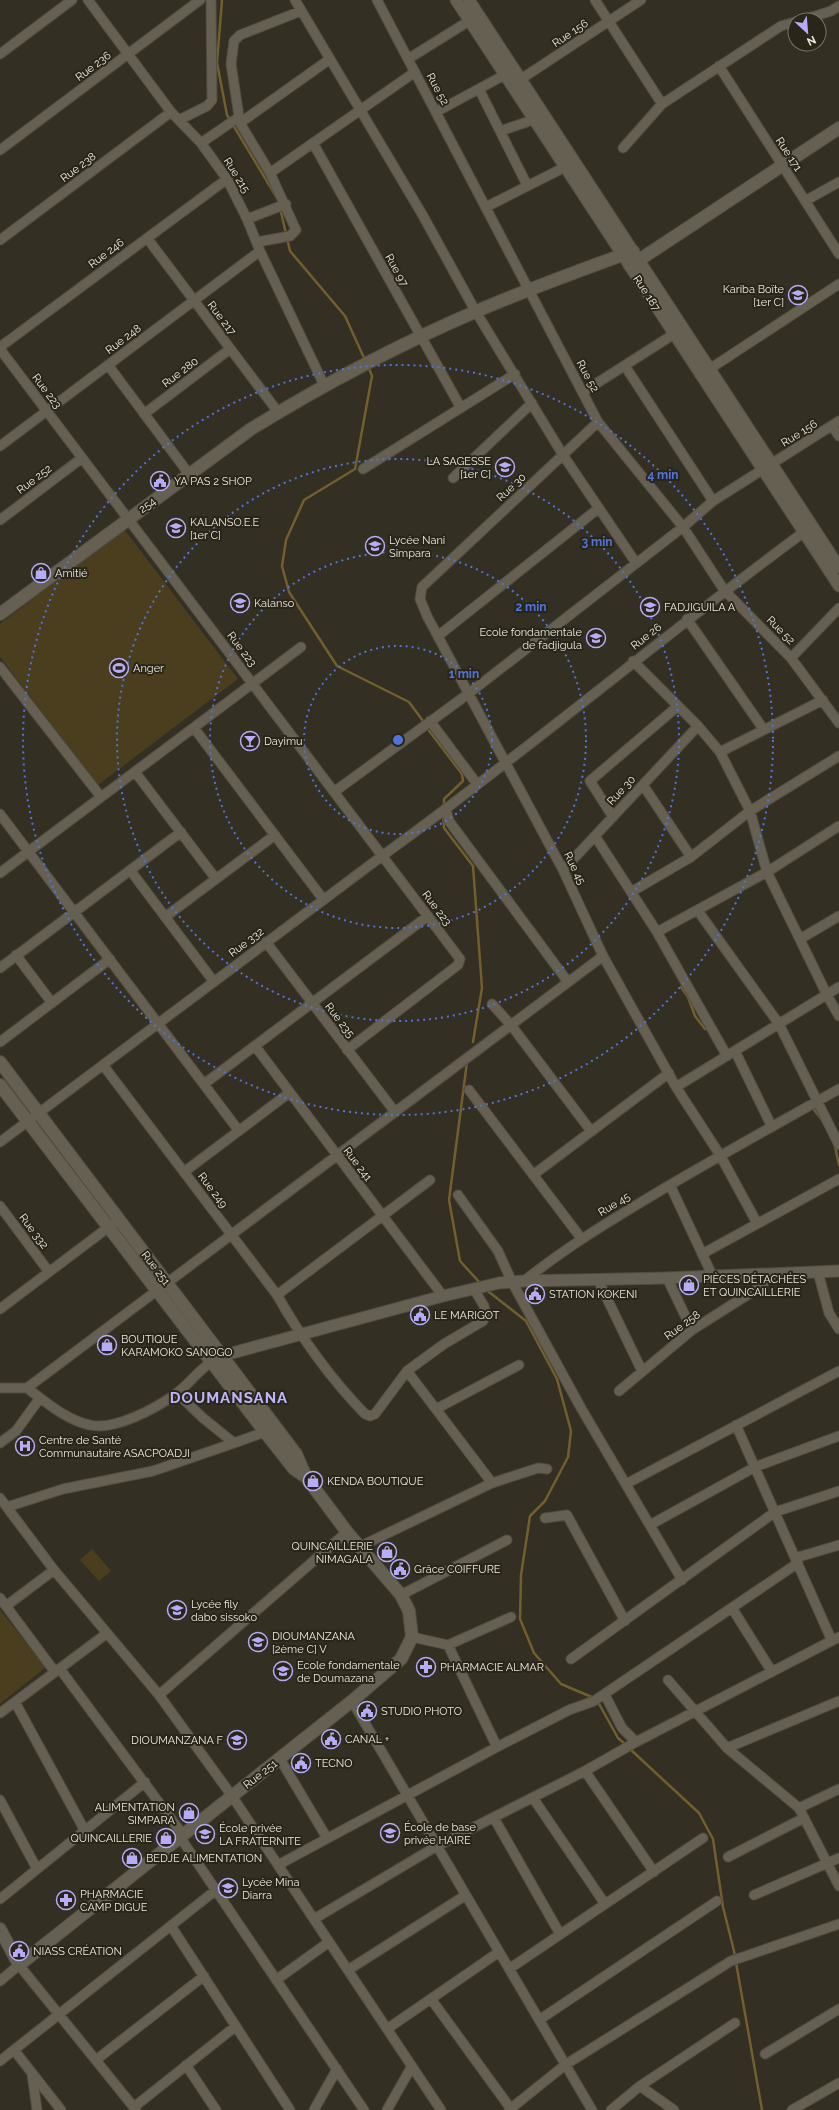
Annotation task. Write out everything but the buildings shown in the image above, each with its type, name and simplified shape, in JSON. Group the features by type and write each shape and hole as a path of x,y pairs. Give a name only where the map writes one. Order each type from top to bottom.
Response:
{"main road":[{"path":"784,169 839,128"},
{"path":"784,169 839,138"},
{"name":"254","path":"0,614 189,474 251,429 278,412 366,365 476,312 529,290 633,262 784,169"},
{"name":"Rue 251","path":"0,1062 120,1219 163,1287 216,1358 296,1454 306,1477 359,1547 401,1595 409,1611 412,1637 401,1659 352,1701 20,1965"},
{"name":"Rue 251","path":"0,1085 109,1227 163,1287"},
{"name":"Rue 251","path":"216,1358 265,1432 294,1469 306,1477"},
{"path":"0,1929 20,1965"}],"street":[{"path":"0,54 72,0"},
{"name":"Rue 215","path":"88,0 171,112 201,143 227,179 325,387"},
{"name":"Rue 236","path":"0,150 200,0"},
{"path":"178,120 207,106 212,100 211,0"},
{"path":"295,0 422,214 476,312 563,455 636,564"},
{"name":"Rue 52","path":"377,0 598,422 683,526 724,590 791,658 839,723"},
{"name":"Rue 187","path":"456,0 469,21 510,72"},
{"name":"Rue 187","path":"469,0 565,167 633,262 674,334 705,371"},
{"path":"595,0 662,104"},
{"name":"Rue 156","path":"516,83 641,0"},
{"path":"827,13 839,6"},
{"path":"259,247 276,238 290,236 296,230 282,206 270,173 234,121 231,64 234,41 240,35 302,11"},
{"path":"408,59 469,21"},
{"path":"624,148 662,104 781,26 787,24"},
{"path":"201,143 330,59"},
{"name":"Rue 171","path":"719,66 839,254"},
{"path":"270,173 415,72"},
{"path":"436,112 510,72"},
{"name":"Rue 187","path":"516,83 768,467 839,567"},
{"path":"479,89 527,185"},
{"name":"Rue 238","path":"0,240 171,112"},
{"path":"500,131 527,122"},
{"name":"Rue 97","path":"313,143 461,408"},
{"path":"486,207 565,167"},
{"name":"Rue 246","path":"0,348 227,179"},
{"path":"805,201 839,182"},
{"path":"247,219 282,206"},
{"name":"Rue 217","path":"147,238 278,412"},
{"name":"Rue 248","path":"0,446 194,301 259,247"},
{"path":"705,371 839,284"},
{"path":"583,392 674,334"},
{"name":"Rue 223","path":"0,348 460,959 458,965 347,1050"},
{"name":"Rue 280","path":"144,414 230,349"},
{"path":"108,366 189,474"},
{"path":"625,366 713,501"},
{"path":"363,469 515,374"},
{"path":"453,478 532,403"},
{"name":"Rue 30","path":"422,586 598,422"},
{"path":"836,424 839,436"},
{"name":"Rue 156","path":"334,792 468,694 636,564 713,501 836,424"},
{"name":"Rue 252","path":"0,520 82,458"},
{"name":"Rue 187","path":"768,467 804,532 839,586"},
{"path":"438,636 599,508"},
{"name":"Rue 26","path":"506,762 724,590 804,532"},
{"name":"Rue 45","path":"422,586 420,599 438,636 563,870 603,956 676,1087 720,1155 757,1223"},
{"path":"791,658 839,608"},
{"path":"687,619 764,730"},
{"path":"0,873 301,647"},
{"path":"633,661 698,726 720,752 750,812 768,872 827,995 839,1016"},
{"path":"0,667 101,797"},
{"path":"720,752 822,700"},
{"path":"613,817 590,782 678,706"},
{"path":"430,721 477,784"},
{"name":"Rue 30","path":"563,870 698,726"},
{"path":"194,728 324,899"},
{"path":"631,892 692,857 750,812 839,756"},
{"name":"Rue 332","path":"0,1142 266,942 446,810 506,762"},
{"path":"135,772 216,879"},
{"path":"642,785 692,857"},
{"path":"446,810 449,821 568,982"},
{"path":"0,814 239,1131"},
{"path":"657,932 768,872 839,826"},
{"path":"0,968 181,832"},
{"path":"165,918 275,835"},
{"path":"595,836 657,932 731,1054 772,1127"},
{"path":"130,870 214,982"},
{"path":"698,911 779,1024 839,1146"},
{"path":"204,1084 428,916"},
{"path":"800,939 839,916"},
{"name":"Rue 235","path":"266,942 394,1112"},
{"path":"16,955 52,1003"},
{"path":"0,1388 27,1388 603,956"},
{"path":"0,1042 110,959"},
{"path":"676,1087 839,987"},
{"path":"492,1004 511,1025 591,1131"},
{"name":"Rue 241","path":"255,1046 443,1296"},
{"name":"Rue 249","path":"103,1065 277,1295 299,1334 338,1387 365,1414 370,1416 375,1414 407,1371"},
{"path":"533,1175 668,1073"},
{"path":"720,1155 839,1089"},
{"path":"469,1090 581,1238"},
{"path":"184,1172 290,1093"},
{"name":"Rue 45","path":"524,1281 557,1254 581,1238 720,1155"},
{"path":"702,1254 839,1179"},
{"path":"277,1295 430,1180"},
{"path":"670,1185 713,1277"},
{"path":"458,1195 498,1251 512,1282 581,1408 682,1580"},
{"name":"Rue 332","path":"0,1206 50,1272"},
{"path":"0,1309 120,1219"},
{"path":"27,1388 62,1414 90,1426 110,1426 144,1412 177,1393 216,1358 299,1334 443,1296 499,1283 524,1281 713,1277 763,1280 818,1272 839,1271"},
{"path":"818,1272 829,1313 839,1329"},
{"path":"667,1278 692,1330"},
{"path":"598,1280 642,1370"},
{"name":"Rue 258","path":"620,1391 642,1370 692,1330 763,1280"},
{"path":"474,1289 484,1306 486,1315 483,1321 444,1344 407,1371 492,1483"},
{"path":"436,1409 519,1365"},
{"path":"626,1484 839,1372"},
{"path":"177,1393 203,1418 234,1443"},
{"path":"0,1443 16,1431 40,1398"},
{"path":"314,1919 437,1846 585,1772 636,1742 836,1639 796,1560 736,1425"},
{"path":"265,1432 153,1471 2,1502 54,1570 106,1634 159,1695 232,1796 441,2110"},
{"path":"650,1525 755,1467 839,1436"},
{"path":"359,1547 492,1483 538,1468 547,1469"},
{"path":"571,1659 775,1512 839,1491"},
{"path":"545,1518 567,1515 625,1621"},
{"path":"159,1695 347,1532"},
{"path":"401,1595 507,1540"},
{"path":"278,1865 497,1747 569,1710 600,1698 732,1608 796,1560 839,1545"},
{"path":"54,1570 3,1602 145,1782 364,2110"},
{"path":"732,1608 772,1672"},
{"path":"412,1637 448,1646 511,1617"},
{"path":"0,1712 106,1634"},
{"path":"448,1646 497,1747"},
{"path":"668,1680 694,1712 727,1748 799,1808 839,1886"},
{"path":"600,1698 622,1728 636,1742"},
{"path":"352,1701 592,2110"},
{"path":"727,1748 839,1701"},
{"path":"14,1702 84,1831"},
{"path":"280,1759 328,1838"},
{"path":"585,1772 654,1872"},
{"path":"0,1899 145,1782"},
{"path":"799,1808 839,1789"},
{"path":"533,1798 605,1904"},
{"path":"0,1800 37,1869"},
{"path":"494,1818 560,1934"},
{"path":"728,1857 804,1818"},
{"path":"509,1968 654,1872 702,1838"},
{"path":"754,1895 839,1858"},
{"path":"0,2061 216,1890"},
{"path":"348,1970 466,1895"},
{"path":"539,2020 717,1901"},
{"path":"431,1999 510,2109 565,2065 731,1961 839,1924"},
{"path":"171,1926 290,2110"},
{"path":"276,1980 329,1942"},
{"path":"387,2029 499,1952"},
{"path":"0,1981 20,1965 135,2109 186,2065 236,2026"},
{"path":"96,2060 204,1976"},
{"path":"765,2054 839,2009"},
{"path":"611,2110 640,2086 735,2023"},
{"path":"14,2050 61,2110"},
{"path":"186,2065 216,2110"},
{"path":"387,2110 412,2066"},
{"path":"314,2110 337,2069"},
{"path":"32,2073 37,2110"},
{"path":"792,2110 839,2082"},
{"path":"640,2086 674,2110"}],"shaded area":[{"name":"Anger","path":"124,529 238,679 98,785 0,657 0,624"},
{"path":"92,1549 111,1571 99,1581 80,1560"},
{"path":"0,1610 46,1667 0,1704"}],"waterway":[{"path":"222,0 217,63 227,115 277,198"},
{"path":"280,208 290,251 345,316 365,360"},
{"path":"368,366 372,376 355,469 304,500 286,540 282,566 289,592 337,666 409,702 423,721"},
{"path":"427,728 462,774 463,781 444,799 444,804"},
{"path":"443,816 444,828 473,866 482,988 473,1042"},
{"path":"681,987 688,997 695,1016 705,1029"},
{"path":"467,1062 449,1200 460,1261 480,1283"},
{"path":"812,1107 822,1120"},
{"path":"834,1142 839,1165"},
{"path":"489,1292 526,1321 557,1379 571,1431 568,1457 545,1501 530,1516 521,1575 520,1619 534,1653 561,1684 594,1698"},
{"path":"598,1702 618,1738 626,1745"},
{"path":"630,1749 699,1813 713,1839 723,1907 734,1951 762,2110"}],"place":[{"name":"Kariba Boïte [1er C]","path":"798,295"},
{"name":"LA SAGESSE [1er C]","path":"505,467"},
{"name":"YA PAS 2 SHOP","path":"160,481"},
{"name":"KALANSO.E.E [1er C]","path":"176,528"},
{"name":"Lycée Nani Simpara","path":"375,546"},
{"name":"Amitié","path":"41,573"},
{"name":"Kalanso","path":"240,603"},
{"name":"FADJIGUILA A","path":"650,607"},
{"name":"Ecole fondamentale de fadjigula","path":"596,638"},
{"name":"Anger","path":"119,668"},
{"name":"Dayimu","path":"250,741"},
{"name":"PIÈCES DÉTACHÉES ET QUINCAILLERIE","path":"689,1285"},
{"name":"STATION KOKENI","path":"535,1294"},
{"name":"LE MARIGOT","path":"420,1315"},
{"name":"BOUTIQUE KARAMOKO SANOGO","path":"107,1345"},
{"name":"Centre de Santé Communautaire ASACPOADJI","path":"25,1446"},
{"name":"KENDA BOUTIQUE","path":"313,1481"},
{"name":"QUINCAILLERIE NIMAGALA","path":"387,1552"},
{"name":"Grâce COIFFURE","path":"400,1569"},
{"name":"Lycée fily dabo sissoko","path":"177,1610"},
{"name":"DIOUMANZANA [2ème C] V","path":"258,1642"},
{"name":"PHARMACIE ALMAR","path":"426,1667"},
{"name":"Ecole fondamentale de Doumazana","path":"283,1671"},
{"name":"STUDIO PHOTO","path":"367,1711"},
{"name":"CANAL +","path":"331,1739"},
{"name":"DIOUMANZANA F","path":"237,1740"},
{"name":"TECNO","path":"301,1763"},
{"name":"ALIMENTATION SIMPARA","path":"189,1813"},
{"name":"École de base privée HAIRE","path":"390,1833"},
{"name":"École privée LA FRATERNITE","path":"205,1834"},
{"name":"QUINCAILLERIE","path":"166,1838"},
{"name":"BEDJE ALIMENTATION","path":"132,1858"},
{"name":"Lycée Mina Diarra","path":"228,1888"},
{"name":"PHARMACIE CAMP DIGUE","path":"66,1900"},
{"name":"NIASS CRÉATION","path":"19,1951"}],"district":[{"name":"DOUMANSANA","path":"229,1398"}]}
